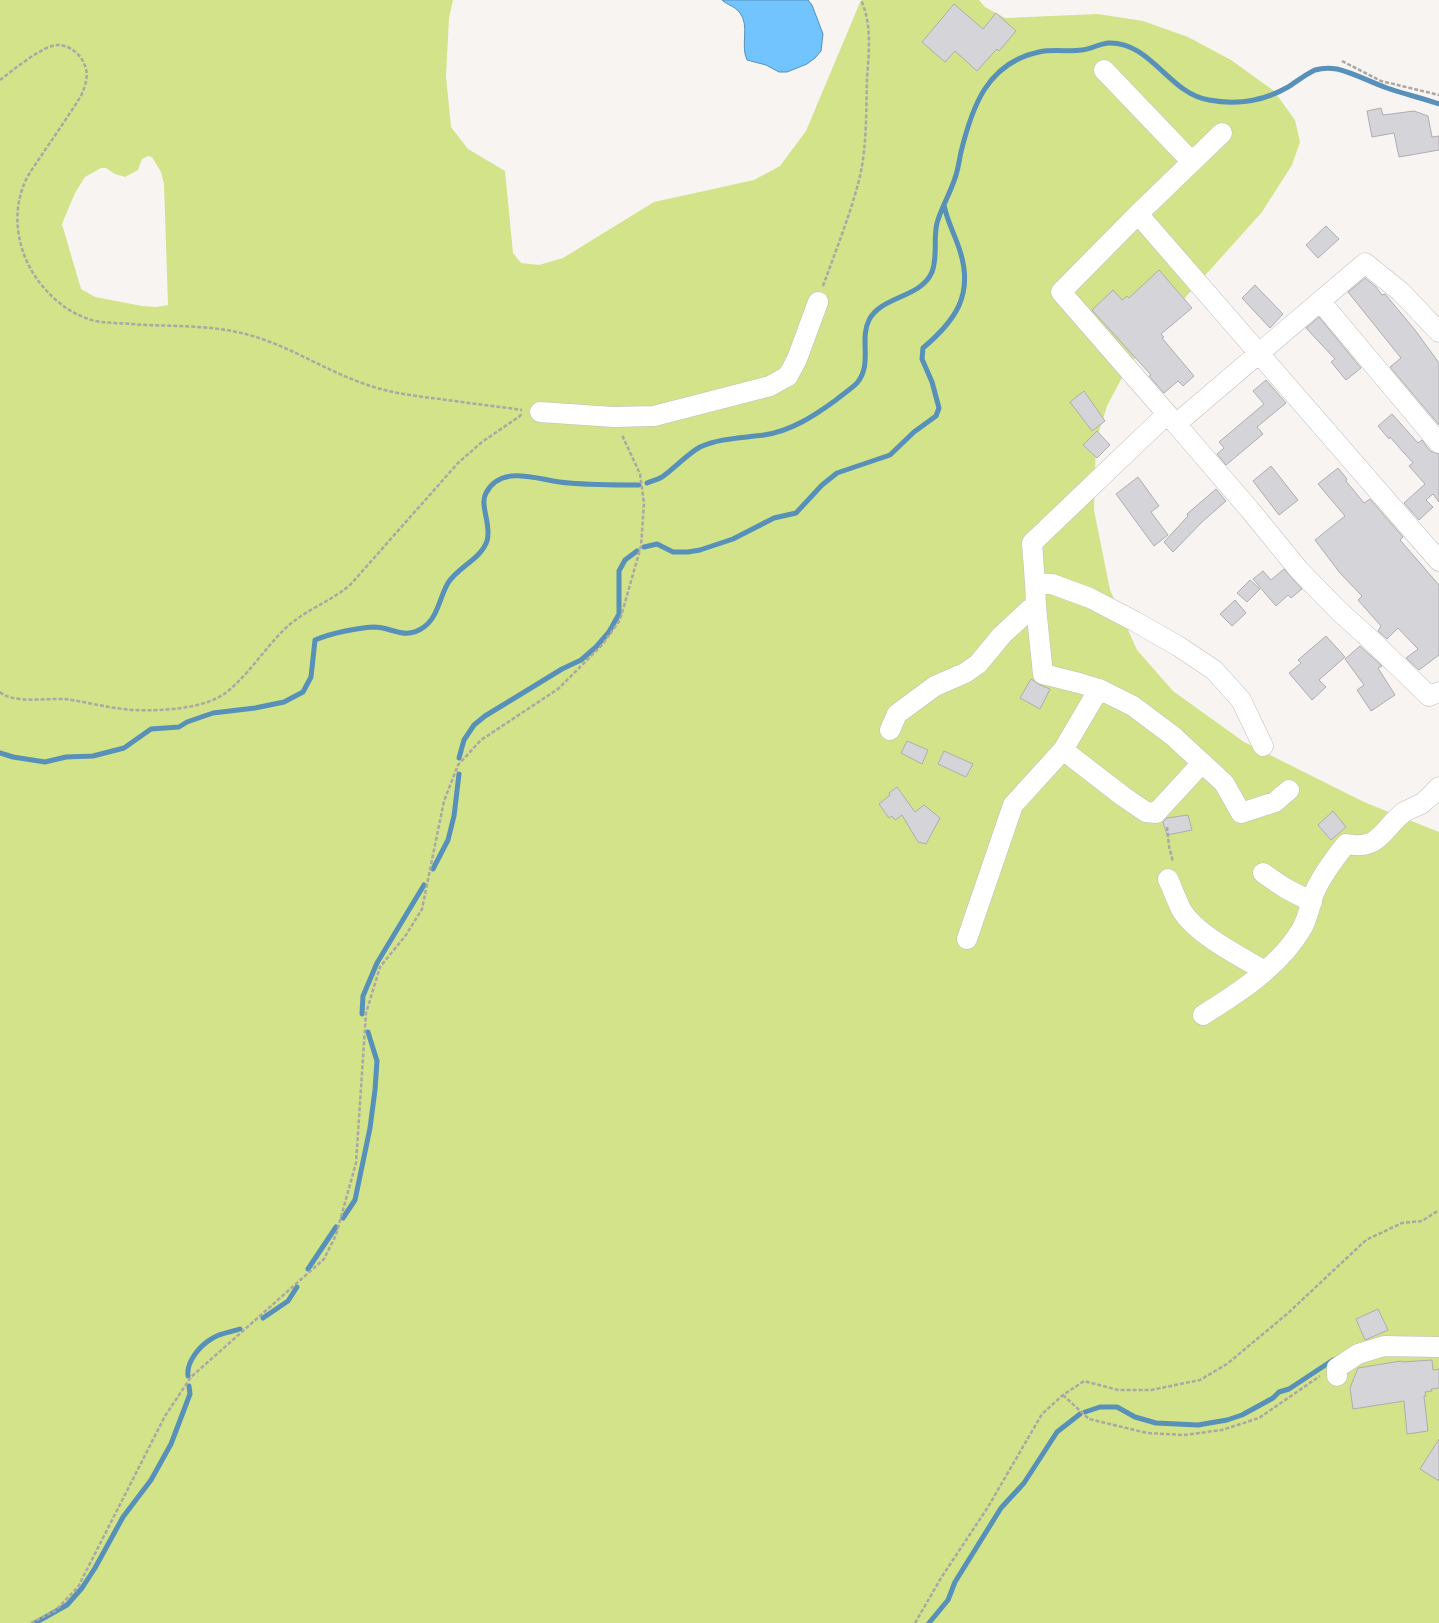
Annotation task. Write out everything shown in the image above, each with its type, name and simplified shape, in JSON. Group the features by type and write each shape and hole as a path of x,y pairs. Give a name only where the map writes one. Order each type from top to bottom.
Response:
{"street":[{"path":"1104,70 1192,162"},
{"path":"1222,133 1138,214 1061,292 1250,510 1299,570 1339,611 1429,696 1439,692"},
{"path":"1138,214 1439,561"},
{"path":"1289,790 1275,802 1241,813 1224,783 1173,736 1133,706 1099,689 1043,674 1036,607 1032,543 1171,419 1259,354 1365,263 1401,292 1439,332"},
{"path":"532,411 613,417 654,416 770,386 788,376 797,359 818,302"},
{"path":"1321,302 1439,443"},
{"path":"1035,583 1052,584 1090,598 1178,646 1214,670 1241,700 1263,746"},
{"path":"890,730 897,714 935,686 965,673 978,664 1002,635 1030,609 1036,607"},
{"path":"967,939 1013,805 1063,750 1099,689"},
{"path":"1063,750 1146,812 1156,813 1202,763"},
{"path":"1202,1015 1235,995 1278,960 1302,930 1315,892 1326,871 1346,844 1357,847 1367,845 1377,839 1404,812 1421,804 1439,787"},
{"path":"1263,873 1285,888 1312,902"},
{"path":"1171,886 1182,911 1193,925 1239,957 1265,971"},
{"path":"1337,1376 1337,1368 1358,1354 1384,1346 1439,1346"}],"path":[{"path":"818,302 860,175 864,150 869,51 866,11 861,0"},
{"path":"0,80 35,55 47,48 58,45 69,47 78,54 87,71 87,82 81,96 23,186 17,213 20,240 25,258 34,275 48,293 60,305 95,321 203,327 249,335 278,345 346,377 401,394 532,411"},
{"path":"1342,61 1380,81 1439,95"},
{"path":"0,692 5,696 19,698 64,699 134,710 169,709 214,700 228,692 239,681 274,638 290,624 302,615 343,591 351,584 458,463 482,442 520,416 532,411"},
{"path":"31,1623 55,1611 78,1587 165,1416 191,1377 324,1260 336,1235 356,1163 366,1013 380,968 406,935 422,909 444,801 458,765 481,740 558,689 602,645 620,620 641,546 644,503 640,474 613,417"},
{"path":"1164,803 1169,846 1176,874 1171,886"},
{"path":"915,1623 941,1578 988,1507 1042,1414 1063,1395 1084,1381 1118,1390 1151,1390 1200,1380 1227,1364 1287,1314 1366,1240 1402,1223 1422,1221 1439,1210"},
{"path":"1063,1395 1088,1419 1147,1433 1184,1435 1222,1430 1259,1418 1321,1375 1337,1376"}],"green space":[{"path":"0,0 453,0 449,18 446,76 451,127 468,149 505,171 513,253 521,263 539,265 563,258 654,202 754,180 780,166 806,131 861,0 979,0 985,7 1005,18 1098,14 1143,21 1188,37 1231,60 1274,91 1295,120 1300,142 1292,165 1262,212 1166,319 1127,368 1107,406 1096,441 1094,510 1110,590 1137,650 1173,691 1244,742 1364,802 1439,832 1439,1623 0,1623","holes":["148,156 152,157 161,172 164,184 168,305 156,307 142,306 95,297 81,289 62,224 75,193 85,177 101,168 106,168 115,174 125,177 138,170 142,159"]}],"water":[{"path":"722,0 808,0 812,5 823,34 821,51 807,64 787,72 779,72 766,65 747,60 744,48 745,30 743,18 738,11"}],"building":[{"path":"954,4 983,29 996,13 1016,31 999,51 997,49 977,71 955,51 945,62 922,42"},
{"path":"1381,108 1383,115 1414,111 1428,116 1432,137 1439,136 1439,150 1399,157 1394,133 1372,137 1367,111"},
{"path":"1326,226 1339,239 1318,258 1306,245"},
{"path":"1159,270 1192,308 1161,334 1164,337 1162,338 1194,376 1183,386 1178,381 1164,393 1149,376 1151,375 1092,310 1113,290 1122,300 1127,296 1129,298"},
{"path":"1365,278 1376,287 1382,295 1385,294 1415,330 1439,363 1439,425 1390,367 1401,358 1348,292"},
{"path":"1255,285 1283,314 1270,328 1242,298"},
{"path":"1319,317 1361,368 1346,380 1331,362 1335,359 1306,328"},
{"path":"1266,380 1286,403 1257,427 1263,434 1226,465 1217,454 1224,448 1219,442 1264,404 1253,391"},
{"path":"1084,391 1105,421 1092,431 1070,402"},
{"path":"1392,414 1418,443 1422,440 1430,451 1439,454 1439,502 1433,494 1426,500 1433,507 1419,520 1404,503 1425,484 1409,466 1413,463 1378,426"},
{"path":"1097,431 1110,445 1097,458 1083,445"},
{"path":"1271,466 1298,500 1279,515 1253,481"},
{"path":"1338,468 1347,479 1346,481 1364,503 1370,499 1403,537 1400,540 1439,585 1439,655 1419,670 1406,658 1418,649 1398,628 1387,639 1378,631 1381,626 1358,600 1362,596 1340,573 1315,540 1345,516 1318,484"},
{"path":"1138,477 1159,506 1151,512 1168,535 1154,546 1116,494"},
{"path":"1216,489 1226,501 1202,522 1173,552 1164,542 1188,516 1187,514"},
{"path":"1284,569 1302,589 1291,598 1288,595 1276,606 1253,579 1263,571 1271,580"},
{"path":"1250,580 1260,589 1247,602 1237,593"},
{"path":"1235,600 1246,613 1232,626 1220,614"},
{"path":"1326,636 1345,657 1319,680 1326,687 1312,700 1289,673 1301,663 1298,660"},
{"path":"1360,646 1382,666 1378,668 1395,695 1371,711 1357,690 1364,685 1345,659"},
{"path":"1031,679 1050,689 1040,709 1020,698"},
{"path":"907,741 928,750 922,764 901,753"},
{"path":"944,751 973,764 966,777 938,764"},
{"path":"897,787 915,812 924,805 940,818 926,844 918,842 902,815 895,820 892,816 889,818 879,804"},
{"path":"1333,811 1346,827 1331,840 1318,825"},
{"path":"1188,815 1192,830 1167,835 1163,822 1167,818"},
{"path":"1378,1309 1388,1330 1365,1340 1356,1319"},
{"path":"1432,1360 1433,1370 1439,1369 1439,1388 1431,1389 1432,1391 1425,1392 1426,1396 1424,1396 1428,1431 1407,1434 1404,1401 1353,1409 1350,1388 1358,1368 1401,1361"},
{"path":"1439,1439 1439,1481 1420,1469"}],"waterway":[{"path":"647,483 662,477 695,450 707,444 723,440 774,433 802,422 836,400 857,383 862,376 864,368 865,336 869,320 882,306 910,292 927,281 932,272 935,260 935,235 937,223 951,190 965,135 977,103 994,77 1006,66 1021,58 1044,51 1077,51 1108,43 1123,45 1136,50 1182,88 1195,96 1209,100 1240,102 1260,99 1279,92 1315,70 1329,68 1356,75 1387,88 1439,104"},
{"path":"644,547 657,544 673,552 700,550 733,539 774,518 796,513 822,485 837,473 890,455 914,432 936,416 939,408 932,382 922,359 923,348 944,328 959,306 965,281 964,267 960,251 944,205"},
{"path":"0,753 13,757 45,762 66,757 93,756 124,748 151,729 179,727 187,722 213,713 255,708 284,702 303,692 311,677 315,640 329,635 360,628 374,627 411,633 429,623 433,618 445,588 452,577 475,558 484,547 488,535 484,498 493,484 502,478 523,476 569,483 595,485 639,485"},
{"path":"459,758 464,740 474,725 485,716 562,669 581,660 596,647 609,632 619,614 619,571 625,560 637,551"},
{"path":"433,869 448,840 454,816 459,774"},
{"path":"362,1014 363,996 377,963 424,885"},
{"path":"343,1218 355,1200 370,1128 377,1061 368,1032"},
{"path":"308,1269 336,1227"},
{"path":"263,1318 288,1301 297,1287"},
{"path":"188,1376 189,1365 195,1354 203,1345 216,1336 240,1329"},
{"path":"1085,1412 1100,1407 1117,1407 1135,1417 1156,1423 1198,1425 1227,1420 1242,1415 1273,1398 1279,1392 1289,1389 1333,1360"},
{"path":"35,1623 67,1605 82,1588 95,1568 123,1517 151,1480 171,1444 190,1394 189,1386"},
{"path":"929,1623 948,1600 955,1582 1001,1508 1024,1483 1057,1432 1080,1414"}]}
